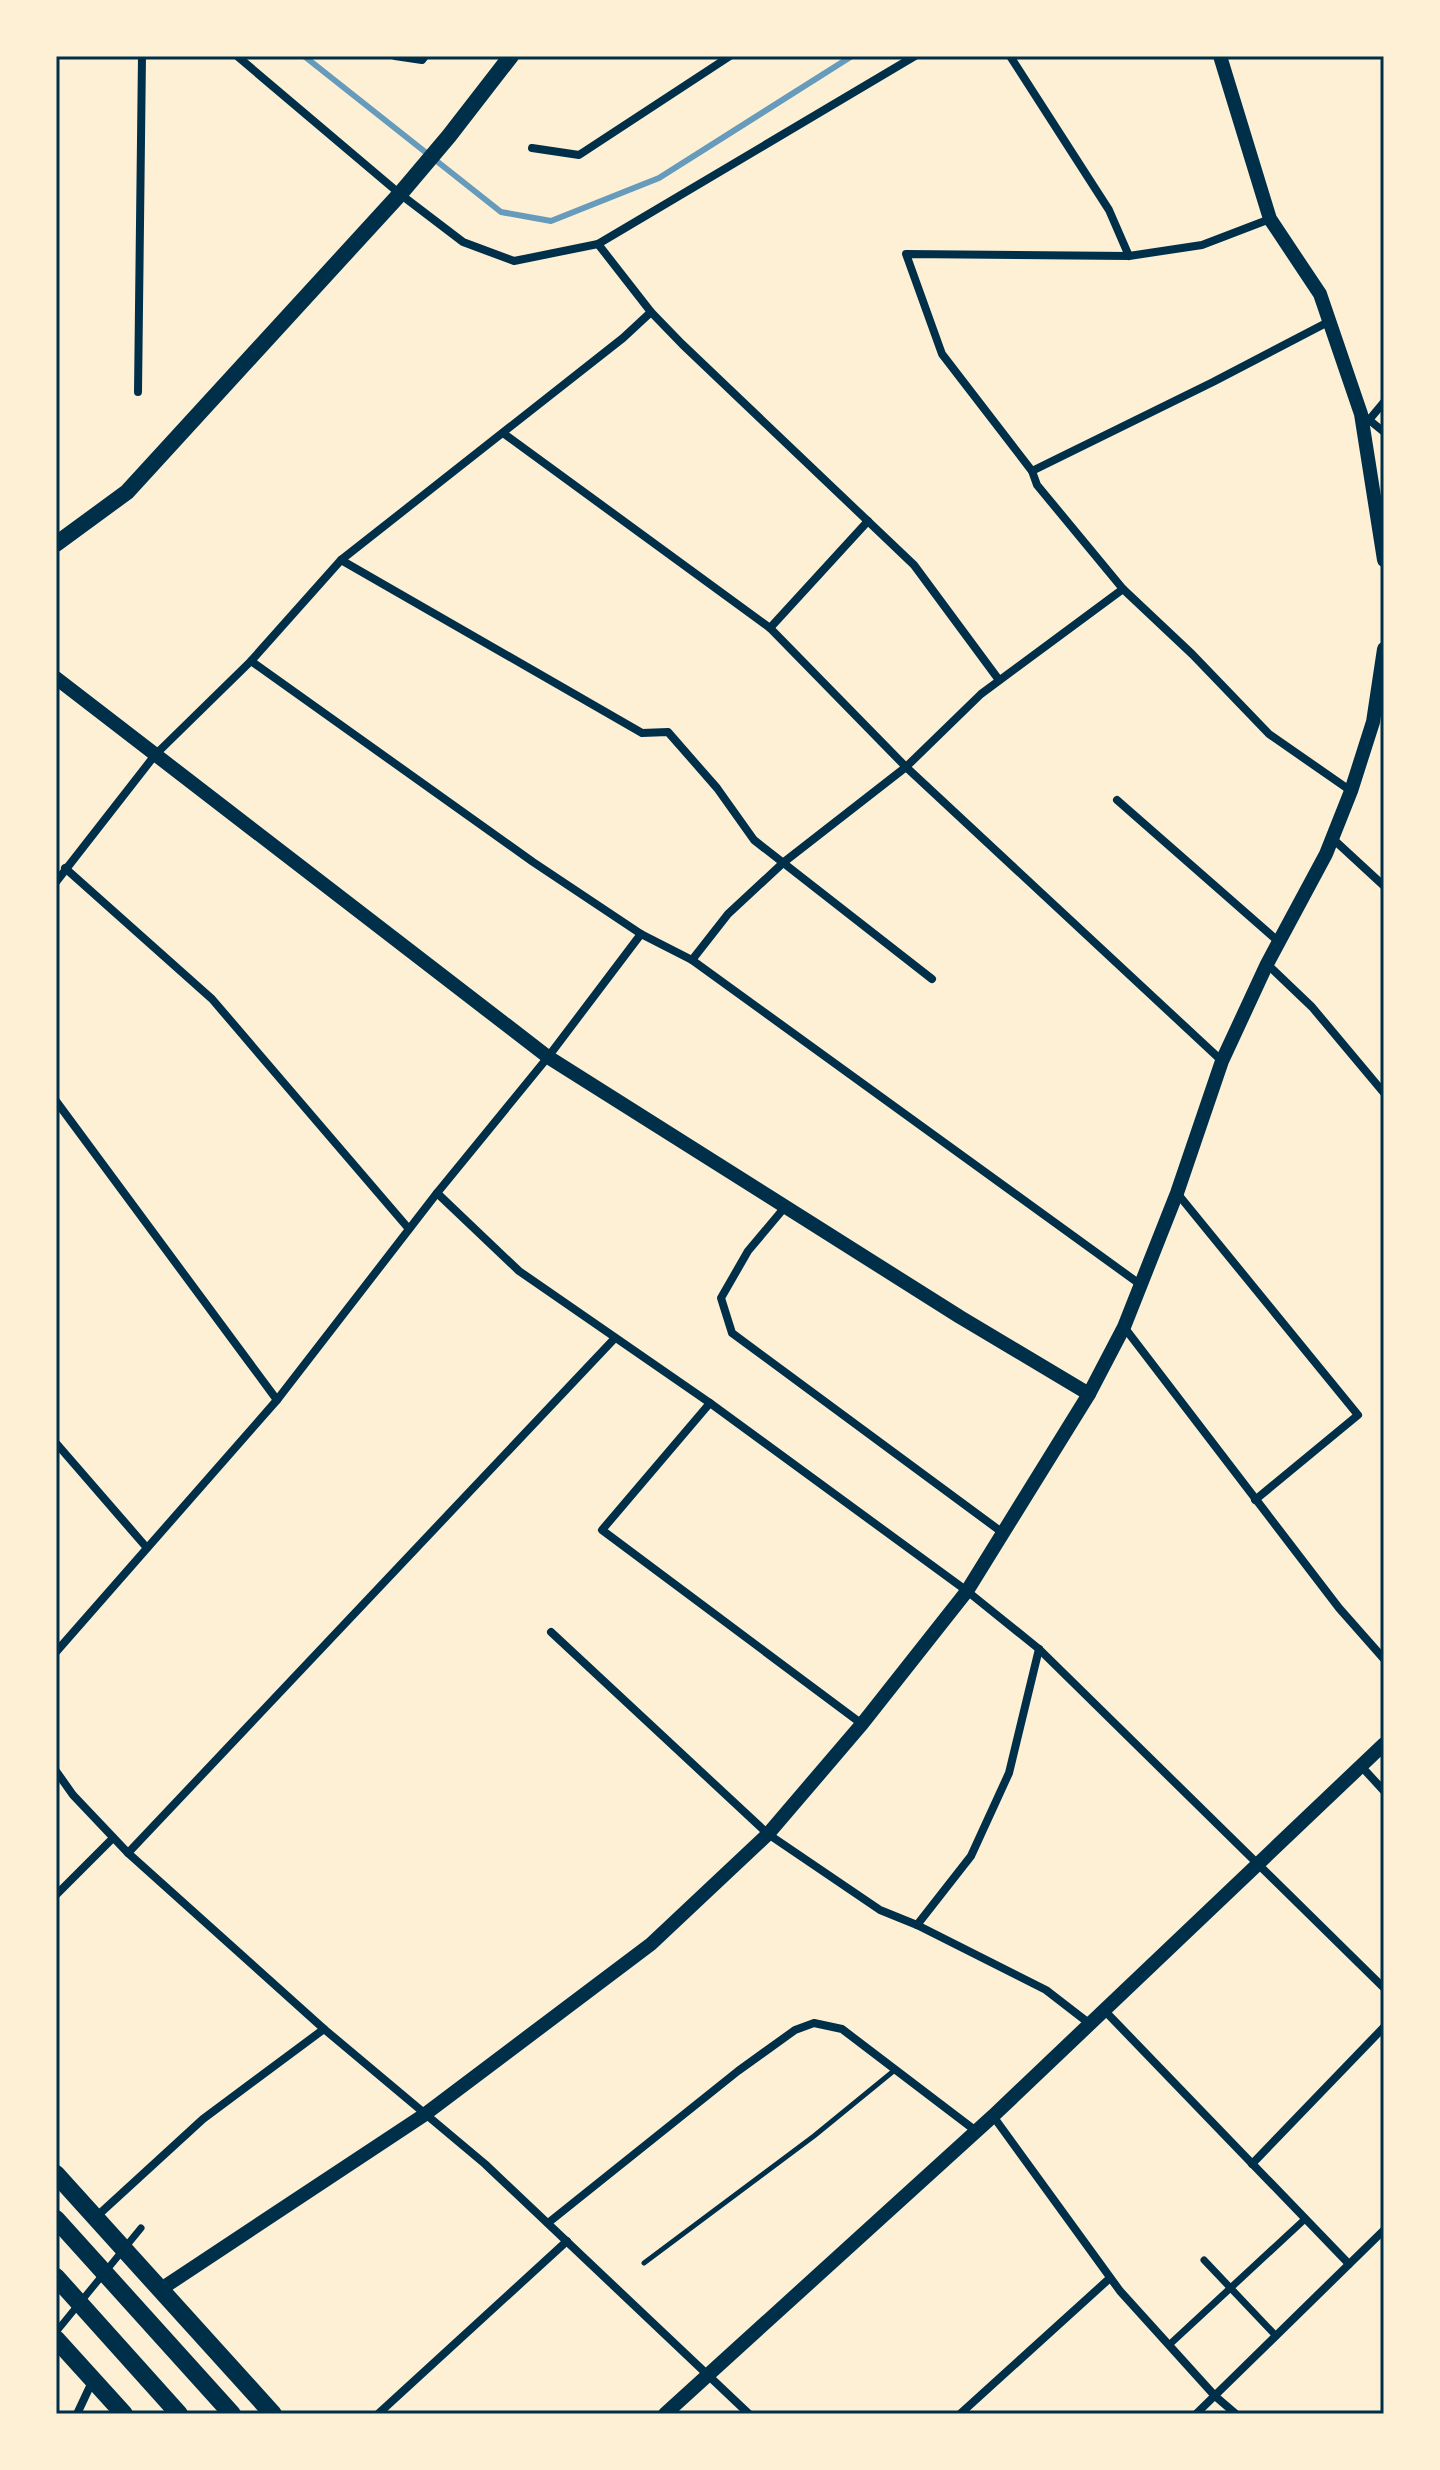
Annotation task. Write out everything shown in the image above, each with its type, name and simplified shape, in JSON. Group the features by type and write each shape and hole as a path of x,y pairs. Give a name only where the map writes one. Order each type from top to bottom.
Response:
{"highway":[{"path":"56,2174 273,2414"},
{"path":"56,2219 232,2414"},
{"path":"56,2277 179,2414"},
{"path":"56,2339 124,2414"}],"main road":[{"path":"56,544 127,492 400,194 511,56"}],"street":[{"path":"138,392 142,56"},
{"path":"237,56 400,194 463,242 514,261 598,244 915,56"},
{"path":"395,56 422,60 425,56"},
{"path":"532,148 579,155 730,56"},
{"path":"1010,56 1109,210 1129,256"},
{"path":"1220,56 1270,219 1320,294 1365,417 1384,560"},
{"path":"1270,219 1202,245 1129,256 906,254 942,354 1032,471 1037,485 1123,589 1192,654 1269,734 1351,791"},
{"path":"598,244 651,312 914,565 999,680"},
{"path":"56,882 155,755 251,661 341,560 623,338 651,312"},
{"path":"1032,471 1330,321"},
{"path":"1365,417 1384,402"},
{"path":"1365,417 1384,432"},
{"path":"503,433 770,628 906,767 1222,1061"},
{"path":"770,628 868,521"},
{"path":"341,560 642,733 668,732 717,788 754,840 932,979"},
{"path":"692,960 728,914 784,862 906,767 981,694 1123,589"},
{"path":"161,2289 424,2115 651,1944 768,1834 862,1724 967,1591 1089,1394 1124,1327 1177,1193 1222,1061 1267,964 1332,838 1351,791 1373,722 1384,649"},
{"path":"251,661 533,862 641,934 692,960 1141,1286"},
{"path":"56,678 548,1057 960,1317 1089,1394"},
{"path":"1117,800 1279,942"},
{"path":"1332,838 1384,886"},
{"path":"65,868 212,999 409,1229"},
{"path":"56,1652 277,1400 437,1193 548,1057 641,934"},
{"path":"1267,964 1312,1007 1384,1093"},
{"path":"56,1101 277,1400"},
{"path":"437,1193 519,1271 710,1403 967,1591 1039,1649 1384,1988"},
{"path":"1177,1193 1358,1415 1255,1500"},
{"path":"785,1207 748,1251 721,1298 732,1333 1003,1533"},
{"path":"1124,1327 1339,1608 1384,1659"},
{"path":"128,1853 615,1338"},
{"path":"710,1403 602,1530 862,1724"},
{"path":"56,1443 147,1548"},
{"path":"551,1632 768,1834 880,1910 917,1925 1046,1990 1090,2024"},
{"path":"917,1925 971,1856 1009,1773 1039,1649"},
{"path":"665,2414 993,2116 1384,1744"},
{"path":"1361,1766 1384,1791"},
{"path":"56,1771 73,1795 128,1853 324,2029 485,2164 749,2414"},
{"path":"56,1895 113,1838"},
{"path":"1104,2010 1349,2264"},
{"path":"548,2223 738,2071 795,2030 814,2023 842,2029 976,2131"},
{"path":"1252,2164 1384,2027"},
{"path":"96,2217 203,2119 324,2029"},
{"path":"993,2116 1110,2278 1215,2396 1236,2414"},
{"path":"1169,2345 1305,2219"},
{"path":"56,2332 141,2228"},
{"path":"1196,2414 1384,2230"},
{"path":"378,2414 567,2241"},
{"path":"1204,2260 1276,2336"},
{"path":"960,2414 1110,2278"},
{"path":"77,2414 92,2382"}],"lane":[{"path":"644,2263 814,2136 896,2069"}],"waterway":[{"path":"304,56 501,212 551,221 659,178 852,56"}]}
